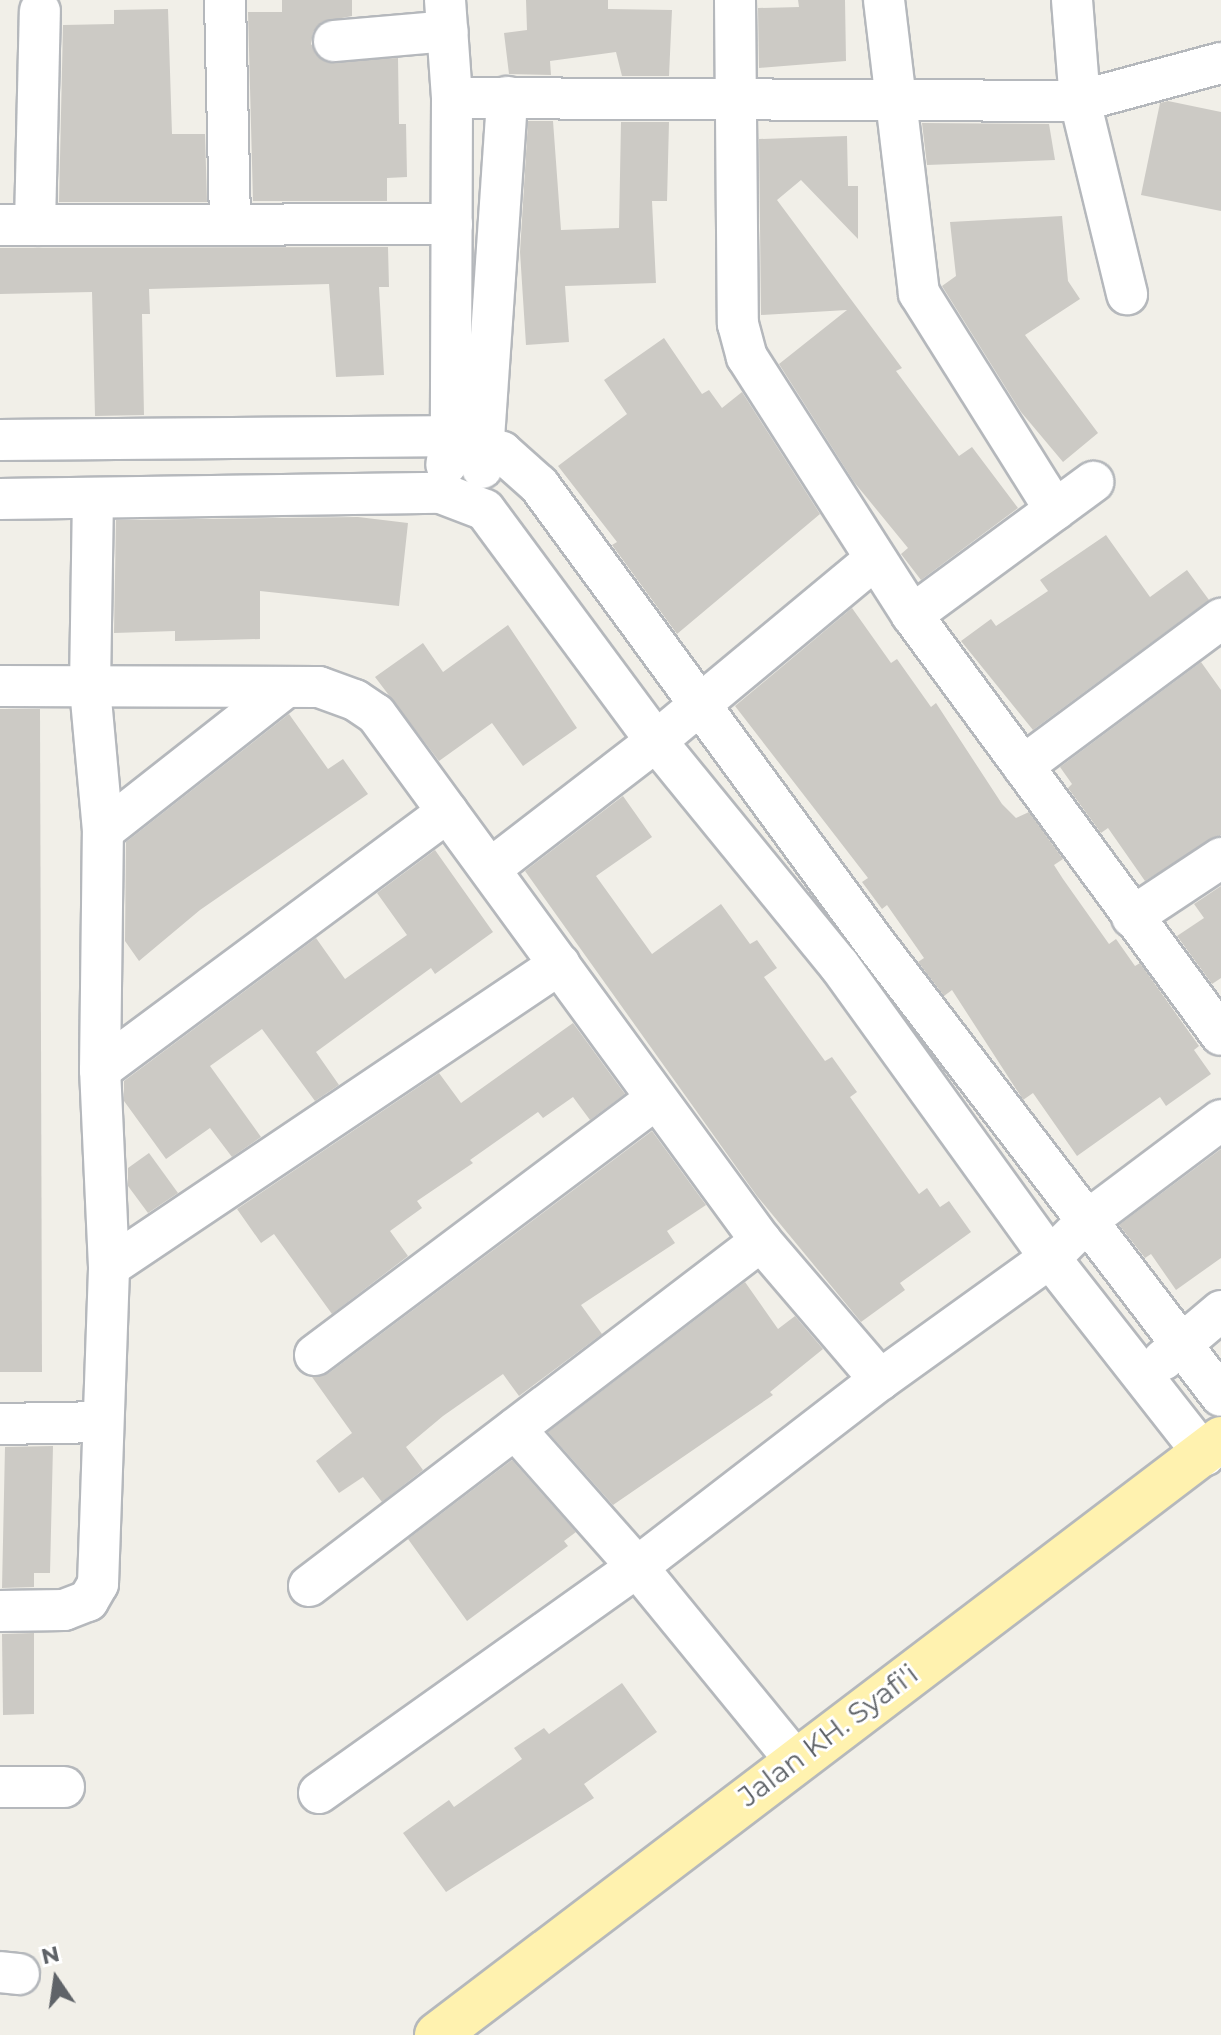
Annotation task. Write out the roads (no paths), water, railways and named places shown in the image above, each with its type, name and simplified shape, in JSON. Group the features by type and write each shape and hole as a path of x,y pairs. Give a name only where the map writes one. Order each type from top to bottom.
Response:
{"main road":[{"name":"Jalan KH. Syafi'i","path":"437,2035 795,1760 1213,1448"}],"street":[{"path":"225,0 230,222"},
{"path":"735,0 742,342 758,381 912,615 1221,1035"},
{"path":"884,0 919,293 1055,510"},
{"path":"1072,0 1080,101 1127,294"},
{"path":"40,11 18,225 230,222 452,224"},
{"path":"334,41 446,15 452,98 452,224 469,441"},
{"path":"452,98 1080,101 1221,63"},
{"path":"458,497 469,441 507,97"},
{"path":"0,440 469,441 539,485 874,942 1221,1396"},
{"path":"912,615 1093,482"},
{"path":"0,499 458,497"},
{"path":"458,497 839,965 1050,1258 1146,1378 1213,1448"},
{"path":"0,1611 64,1610 95,1593 109,1267 100,1070 103,831 90,687 93,498"},
{"path":"490,869 656,741 874,560"},
{"path":"1023,766 1221,619"},
{"path":"0,686 286,687 339,693 376,714 560,964 655,1100 761,1241 880,1380"},
{"path":"103,831 286,687"},
{"path":"100,1070 448,812"},
{"path":"1132,917 1221,858"},
{"path":"839,965 874,942"},
{"path":"109,1267 560,964"},
{"path":"315,1355 655,1100"},
{"path":"319,1793 637,1567 880,1380 1050,1258 1088,1220 1221,1120"},
{"path":"309,1586 761,1241"},
{"path":"1146,1378 1179,1342 1221,1311"},
{"path":"0,1424 102,1422"},
{"path":"515,1429 637,1567 795,1760"},
{"path":"0,1787 64,1787"}]}
